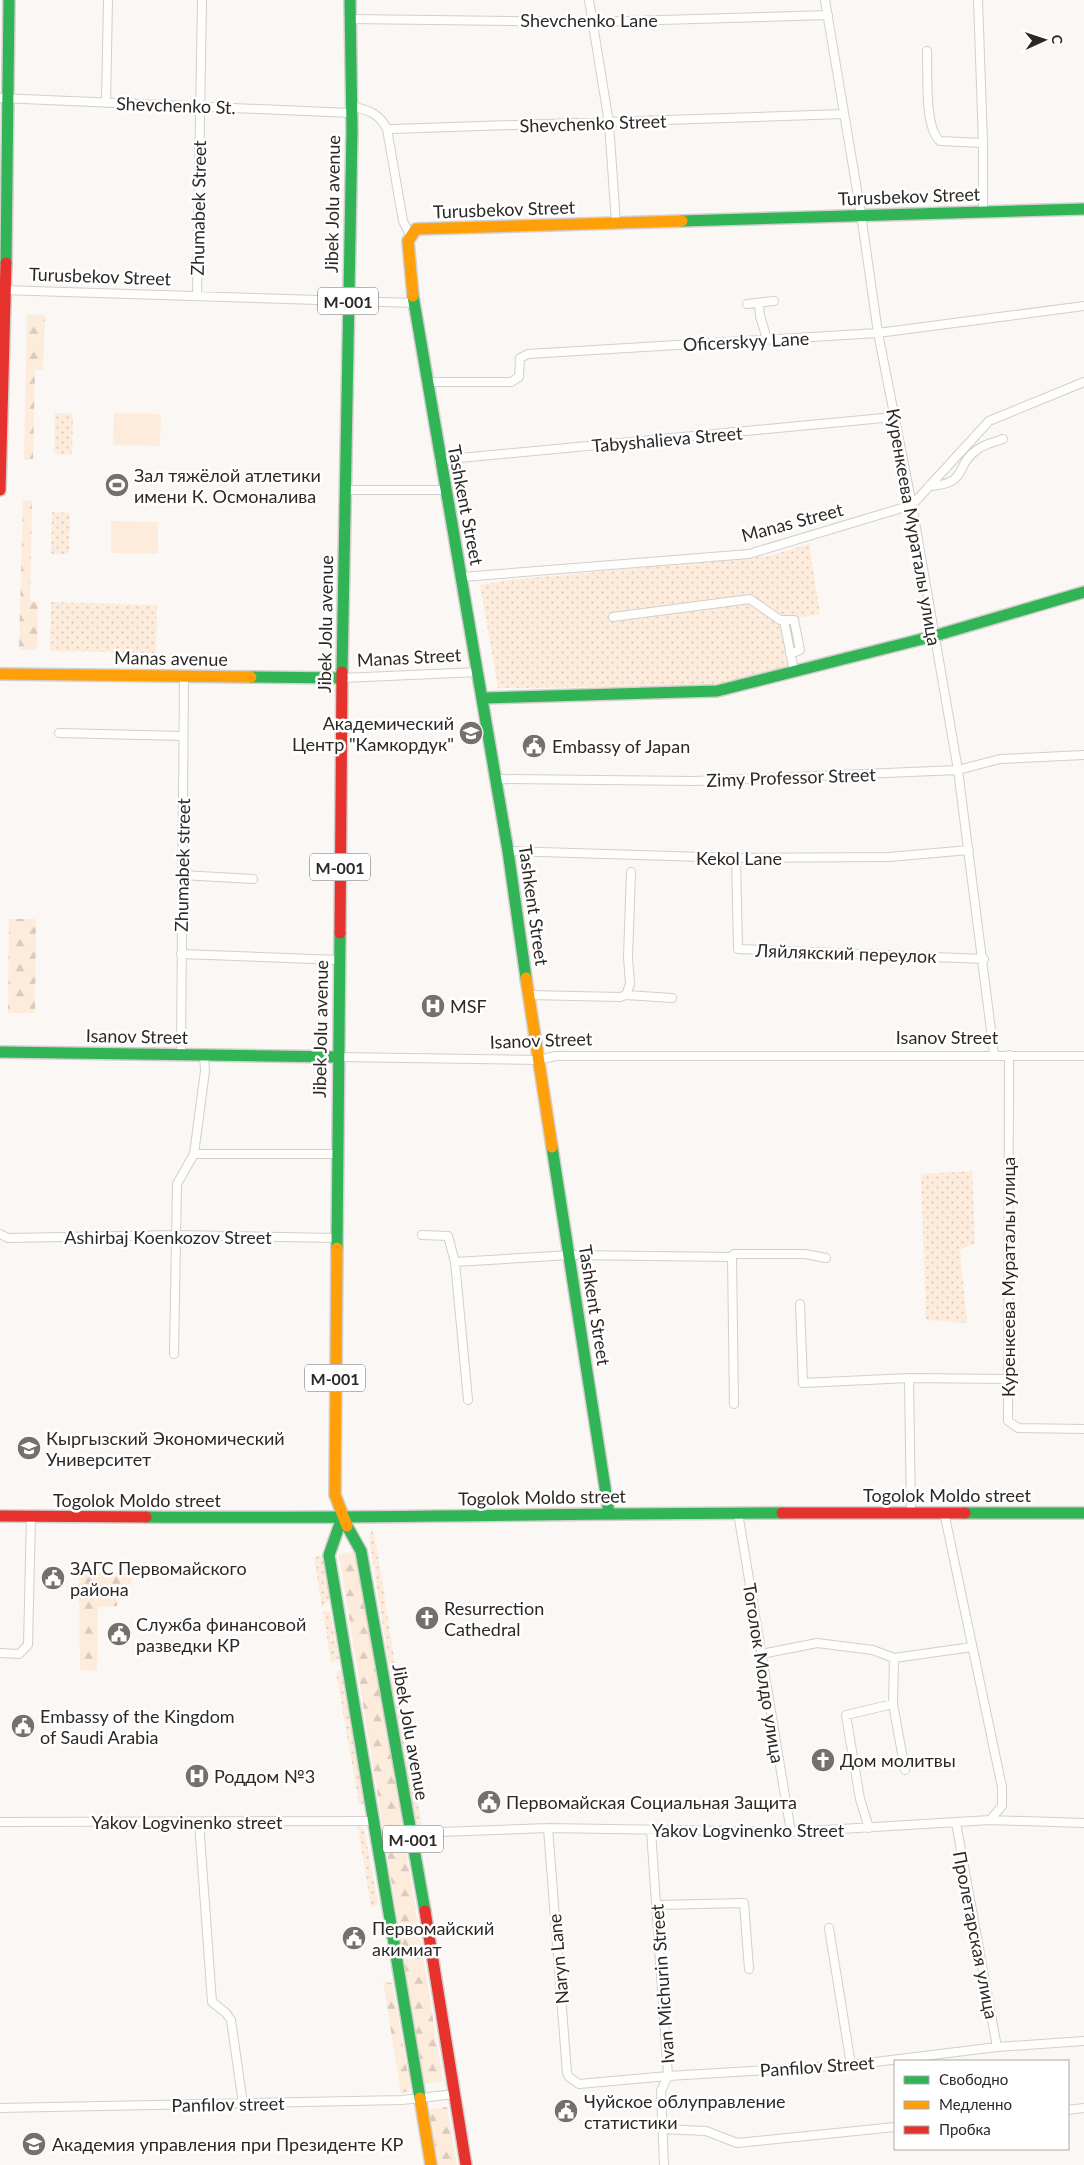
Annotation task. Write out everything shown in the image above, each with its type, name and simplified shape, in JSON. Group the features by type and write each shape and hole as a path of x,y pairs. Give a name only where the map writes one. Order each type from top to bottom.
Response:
{"main road":[{"path":"0,490 4,98 9,0"},
{"name":"Jibek Jolu avenue","path":"350,0 351,109 337,1057 335,1495 342,1518 361,1551 412,1833 466,2165"},
{"name":"Turusbekov Street","path":"410,235 416,229 861,214 1084,209"},
{"path":"410,235 408,241 414,303"},
{"name":"Tashkent Street","path":"414,303 445,490 484,698 538,1060 609,1513"},
{"path":"484,698 717,691 934,636 1084,592"},
{"name":"Manas avenue","path":"0,674 342,678"},
{"name":"Isanov Street","path":"0,1052 181,1053 337,1057"},
{"name":"Togolok Moldo street","path":"0,1516 342,1518 609,1513 1084,1513"},
{"name":"М-001","path":"342,1518 329,1555 431,2165"}],"street":[{"path":"106,102 108,0"},
{"name":"Zhumabek Street","path":"197,296 202,0"},
{"path":"589,0 608,122 616,223"},
{"name":"Куренкеева Мураталы улица","path":"825,0 861,214 878,333 912,505 958,770 984,958 994,1054"},
{"path":"978,0 983,143 983,211"},
{"name":"Shevchenko Lane","path":"351,19 592,22 828,15"},
{"path":"927,51 930,126 936,138 940,141 983,143"},
{"name":"Shevchenko St.","path":"4,98 200,106 351,109"},
{"path":"351,109 375,114 381,118 387,129 403,221 410,235"},
{"name":"Shevchenko Street","path":"387,129 844,114"},
{"name":"Turusbekov Street","path":"3,290 414,303"},
{"path":"747,304 774,301"},
{"path":"759,302 760,316 767,339"},
{"name":"Oficerskyy Lane","path":"426,382 511,382 519,377 520,358 528,354 878,333 1084,306"},
{"path":"912,505 989,421 1084,382"},
{"name":"Tabyshalieva Street","path":"440,460 894,417"},
{"path":"929,486 947,485 953,482 979,448 1004,439"},
{"path":"344,490 445,490"},
{"name":"Manas Street","path":"462,577 749,554 912,505"},
{"path":"612,617 750,599 784,621 794,671"},
{"name":"Manas Street","path":"342,678 479,672"},
{"name":"Zhumabek street","path":"181,1053 184,676"},
{"path":"58,733 183,736"},
{"name":"Zimy Professor Street","path":"497,779 694,781 958,770 1000,759 1084,755"},
{"name":"Kekol Lane","path":"508,851 736,858 888,858 969,850"},
{"name":"Ляйлякский переулок","path":"736,858 738,948 984,958"},
{"path":"626,995 630,984 628,958 631,872"},
{"path":"182,875 253,879"},
{"path":"181,954 338,960"},
{"path":"529,995 620,997 626,995 672,998"},
{"path":"174,1354 177,1184 194,1154 205,1071 204,1054"},
{"name":"Isanov Street","path":"337,1057 538,1060 556,1056 994,1054 1084,1056"},
{"name":"Куренкеева Мураталы улица","path":"1009,1055 1008,1421 1018,1428 1084,1429"},
{"path":"194,1154 337,1154"},
{"name":"Ashirbaj Koenkozov Street","path":"0,1234 8,1238 175,1236 336,1238"},
{"path":"422,1235 448,1236 455,1262 468,1400"},
{"path":"455,1262 570,1255 732,1257 734,1254 805,1254 826,1258"},
{"path":"732,1257 734,1404"},
{"path":"800,1304 803,1383 909,1378 1007,1379"},
{"path":"909,1378 911,1512"},
{"path":"944,1512 1002,1787 1002,1806 990,1820"},
{"name":"Тоголок Молдо улица","path":"738,1513 791,1832"},
{"path":"0,1653 19,1654 28,1645 32,1516"},
{"path":"761,1654 817,1643 873,1650 894,1658 972,1647"},
{"path":"894,1658 893,1704 905,1770"},
{"path":"868,1828 860,1799 846,1715 893,1704"},
{"name":"Yakov Logvinenko Street","path":"412,1833 548,1828 791,1832 990,1820 1084,1823"},
{"name":"Yakov Logvinenko street","path":"0,1822 374,1821"},
{"path":"199,1822 212,2002 226,2013 230,2020 243,2104"},
{"name":"Пролетарская улица","path":"956,1823 997,2047"},
{"name":"Naryn Lane","path":"548,1828 567,2072 569,2077 579,2084"},
{"name":"Ivan Michurin Street","path":"651,1831 668,2076 661,2091 664,2165"},
{"path":"657,1905 744,1903 749,1969"},
{"path":"829,1928 851,2064"},
{"name":"Panfilov Street","path":"579,2084 851,2064 997,2047 1084,2041"},
{"name":"Panfilov street","path":"0,2108 243,2104 419,2098 455,2094"},
{"path":"1069,2110 1084,2108"},
{"path":"662,2129 706,2131 737,2143 894,2127"}],"green space":[{"path":"27,314 45,315 43,370 35,370 33,460 24,460"},
{"path":"55,413 73,414 72,455 54,454"},
{"path":"114,413 161,414 160,446 113,445"},
{"path":"23,500 32,501 30,601 38,602 37,650 19,650"},
{"path":"52,512 70,513 69,554 51,554"},
{"path":"111,521 158,522 158,554 111,553"},
{"path":"809,544 820,614 781,621 790,667 709,686 498,688 480,585 509,580 769,556"},
{"path":"51,602 157,605 156,653 50,651"},
{"path":"9,919 36,919 35,1013 8,1013"},
{"path":"972,1171 975,1243 960,1250 967,1323 926,1320 921,1174"},
{"path":"372,1528 400,1696 394,1695 369,1538"},
{"path":"358,1551 443,2081 424,2084 339,1554"},
{"path":"323,1555 330,1599 322,1607 314,1557"},
{"path":"132,1573 131,1584 117,1585 117,1606 98,1607 97,1671 80,1670 79,1574"},
{"path":"323,1611 330,1612 339,1659 331,1662"},
{"path":"341,1670 364,1804 359,1804 336,1672"},
{"path":"402,1703 422,1828 416,1828 396,1704"},
{"path":"358,1826 364,1828 378,1904 371,1908"},
{"path":"383,1981 392,1983 410,2086 410,2091 401,2093"},
{"path":"447,2107 457,2165 436,2165 426,2110"}],"traffic: fast":[{"path":"6,263 9,0"},
{"path":"342,672 352,130 350,0"},
{"path":"682,221 1084,209"},
{"path":"413,296 508,851 526,978"},
{"path":"484,698 717,691 934,636 1084,592"},
{"path":"251,677 342,678"},
{"path":"337,1248 340,933"},
{"path":"0,1052 337,1057"},
{"path":"552,1147 609,1513"},
{"path":"146,1517 782,1513"},
{"path":"965,1513 1084,1513"},
{"path":"342,1518 329,1555 420,2098"},
{"path":"347,1526 361,1551 425,1911"}],"traffic: slow":[{"path":"413,296 408,241 416,229 682,221"},
{"path":"0,674 251,677"},
{"path":"526,978 552,1147"},
{"path":"337,1248 335,1495 347,1526"},
{"path":"420,2098 431,2165"}],"traffic: jam":[{"path":"0,490 6,263"},
{"path":"340,933 342,672"},
{"path":"782,1513 965,1513"},
{"path":"0,1516 146,1517"},
{"path":"425,1911 466,2165"}],"place":[{"name":"Зал тяжёлой атлетики имени К. Осмоналива","path":"117,485"},
{"name":"Академический Центр \"Камкордук\"","path":"471,733"},
{"name":"Embassy of Japan","path":"534,746"},
{"name":"MSF","path":"433,1006"},
{"name":"Кыргызский Экономический Университет","path":"29,1448"},
{"name":"ЗАГС Первомайского района","path":"53,1578"},
{"name":"Resurrection Cathedral","path":"427,1618"},
{"name":"Служба финансовой разведки КР","path":"119,1634"},
{"name":"Embassy of the Kingdom of Saudi Arabia","path":"23,1726"},
{"name":"Дом молитвы","path":"823,1760"},
{"name":"Роддом №3","path":"197,1776"},
{"name":"Первомайская Социальная Защита","path":"489,1802"},
{"name":"Первомайский акимиат","path":"354,1938"},
{"name":"Чуйское облуправление статистики","path":"566,2111"},
{"name":"Академия управления при Президенте КР","path":"34,2144"}]}
